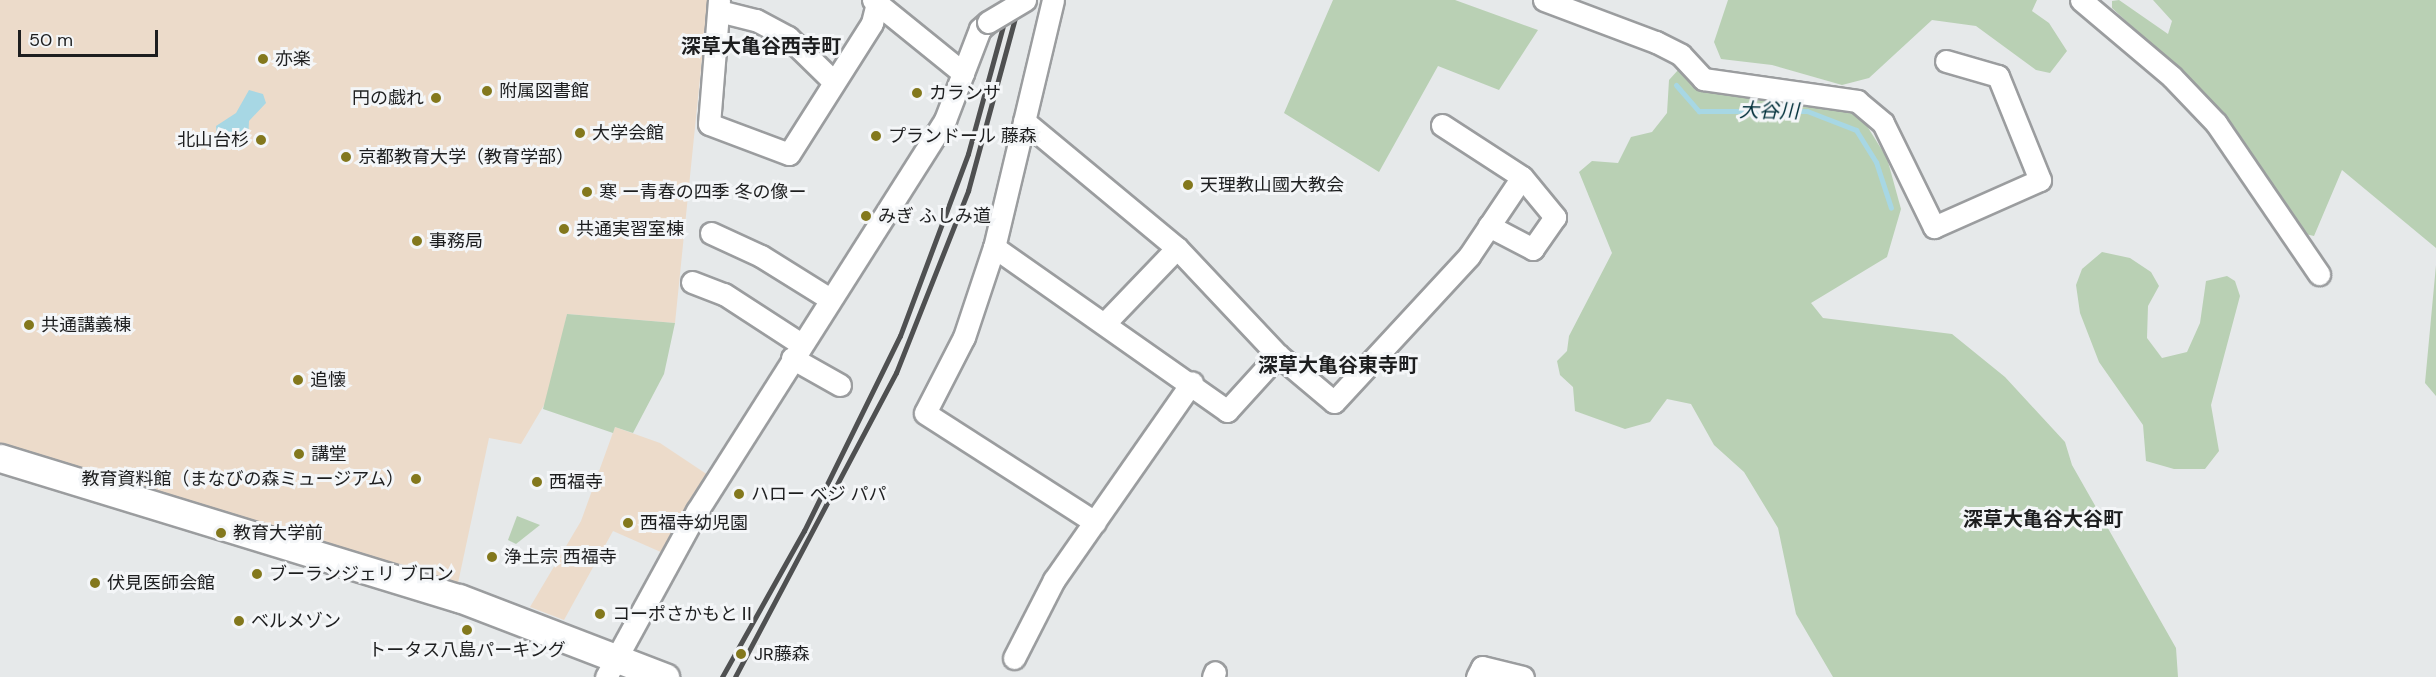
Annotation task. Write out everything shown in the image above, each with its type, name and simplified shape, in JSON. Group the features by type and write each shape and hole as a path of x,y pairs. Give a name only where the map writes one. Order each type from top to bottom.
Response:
{"street":[{"path":"611,666 697,511 945,120 961,92 963,73 988,22 1025,0"},
{"path":"1053,0 994,247 964,337 925,413 1095,522"},
{"path":"1544,0 1592,7 1647,39 1681,55 1703,79 1857,101 1883,123 1934,227 2040,180 1998,76 1946,61"},
{"path":"2081,0 2172,77 2216,123 2319,274"},
{"path":"875,2 963,73"},
{"path":"834,82 789,37 719,5 709,124 789,154 872,23 875,2"},
{"path":"1024,121 1177,248 1278,355 1334,402 1469,256 1522,177"},
{"path":"1442,125 1522,177 1555,217 1533,249 1489,226"},
{"path":"711,233 761,256 830,299"},
{"path":"994,247 1192,382 1227,411 1278,355"},
{"path":"1105,323 1177,248"},
{"path":"692,282 724,294 840,385"},
{"path":"1014,658 1054,580 1192,382"},
{"path":"0,458 346,562 611,666 665,677"},
{"path":"1477,677 1482,667 1523,677"}],"shaded area":[{"name":"京都教育大学（教育学部）","path":"0,0 708,0 675,323 567,314 550,395 521,444 489,438 458,583 0,446"},
{"name":"西福寺幼児園","path":"615,427 660,443 708,475 663,553 613,531 564,620 530,607 581,521"}],"green space":[{"path":"1333,0 1455,0 1538,30 1499,90 1438,66 1379,172 1284,113"},
{"path":"1728,0 2037,0 2032,11 2049,23 2067,51 2050,73 2036,70 1976,26 1932,20 1869,78 1842,85 1772,65 1721,59 1714,42"},
{"path":"2119,0 2168,34 2172,21 2153,0 2436,0 2436,248 2342,170 2314,236 2292,231 2241,145 2196,86 2112,8 2112,1"},
{"path":"1679,69 1709,92 1834,106 1862,118 1887,158 1901,209 1887,257 1811,303 1823,318 1952,334 2005,377 2065,442 2072,465 2176,648 2178,677 1833,677 1796,614 1778,528 1744,472 1714,445 1691,404 1667,399 1650,422 1625,429 1575,411 1573,387 1560,375 1557,361 1567,351 1569,336 1612,253 1579,172 1592,161 1618,163 1631,137 1652,132 1667,113 1669,80"},
{"path":"2102,252 2130,258 2151,272 2159,286 2148,306 2147,338 2162,358 2187,352 2200,323 2206,281 2227,276 2235,281 2240,296 2211,405 2219,451 2205,469 2174,469 2146,461 2143,425 2099,362 2080,313 2076,285 2082,269"},
{"path":"2436,265 2436,396 2425,383"},
{"path":"567,314 675,323 664,374 633,433 615,427 613,433 543,409"},
{"path":"517,516 540,525 516,544 508,540"}],"water":[{"path":"249,90 263,94 266,103 249,121 248,142 229,147 217,139 216,126 236,113"}],"waterway":[{"name":"大谷川","path":"1676,85 1699,111 1807,111 1856,130 1876,162 1891,208"}],"railway":[{"path":"722,677 804,531 900,336 968,154 1010,0"},
{"path":"735,677 896,373 968,191 1020,0"}],"place":[{"name":"亦楽","path":"263,59"},
{"name":"附属図書館","path":"487,91"},
{"name":"カランサ","path":"917,93"},
{"name":"円の戯れ","path":"436,98"},
{"name":"大学会館","path":"580,133"},
{"name":"プランドール 藤森","path":"876,136"},
{"name":"北山台杉","path":"261,140"},
{"name":"京都教育大学（教育学部）","path":"346,157"},
{"name":"天理教山國大教会","path":"1188,185"},
{"name":"寒 ー青春の四季 冬の像ー","path":"587,192"},
{"name":"みぎ ふしみ道","path":"866,216"},
{"name":"共通実習室棟","path":"564,229"},
{"name":"事務局","path":"417,241"},
{"name":"共通講義棟","path":"29,325"},
{"name":"追懐","path":"298,380"},
{"name":"講堂","path":"299,454"},
{"name":"教育資料館（まなびの森ミュージアム）","path":"416,479"},
{"name":"西福寺","path":"537,482"},
{"name":"ハロー ベジ パパ","path":"739,494"},
{"name":"西福寺幼児園","path":"628,523"},
{"name":"教育大学前","path":"221,533"},
{"name":"浄土宗 西福寺","path":"492,557"},
{"name":"ブーランジェリ ブロン","path":"257,574"},
{"name":"伏見医師会館","path":"95,583"},
{"name":"コーポさかもとⅡ","path":"600,614"},
{"name":"ベルメゾン","path":"239,621"},
{"name":"トータス八島パーキング","path":"467,630"},
{"name":"JR藤森","path":"741,654"}],"district":[{"name":"深草大亀谷西寺町","path":"761,46"},
{"name":"深草大亀谷東寺町","path":"1338,365"},
{"name":"深草大亀谷大谷町","path":"2043,519"}]}
